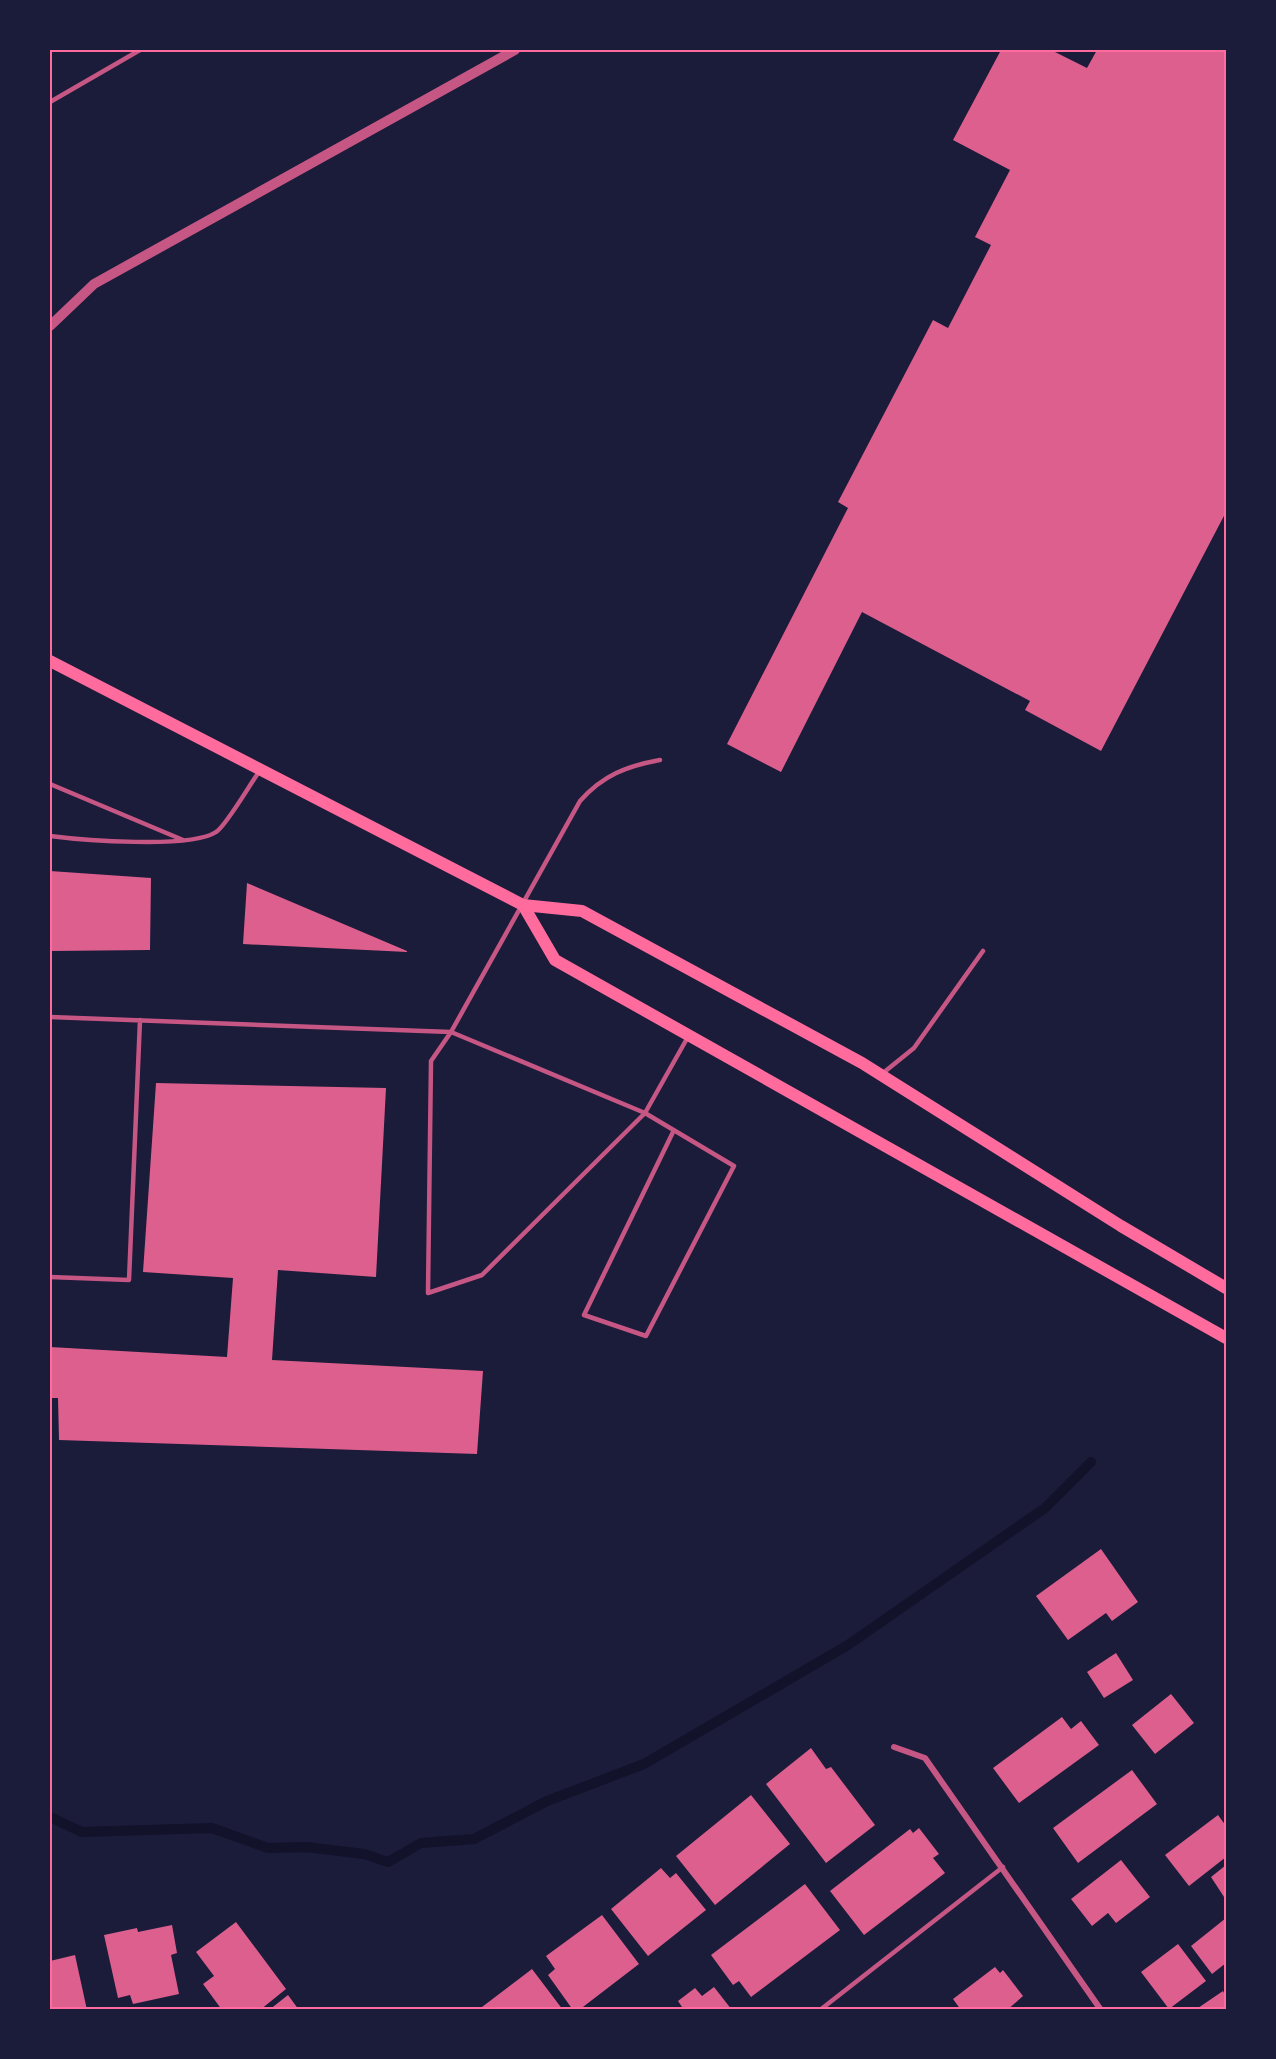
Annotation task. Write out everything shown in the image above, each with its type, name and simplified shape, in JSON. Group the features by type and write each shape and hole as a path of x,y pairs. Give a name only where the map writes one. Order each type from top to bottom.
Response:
{"main road":[{"path":"50,661 523,905 582,911 880,1075 1121,1226 1227,1288"},
{"path":"523,905 555,960 1227,1338"}],"street":[{"path":"50,326 94,284 515,50"},
{"path":"894,1747 925,1758 1101,2010"}],"lane":[{"path":"50,102 140,50"},
{"path":"660,760 620,770 590,790 570,816 451,1032 430,1061 428,1293 482,1275 645,1113 689,1035"},
{"path":"50,836 74,839 186,841 216,832 261,770"},
{"path":"50,784 186,841"},
{"path":"880,1075 914,1048 983,951"},
{"path":"50,1017 451,1032 645,1113 674,1130 734,1166 646,1336 584,1316 674,1130"},
{"path":"50,1277 129,1280 140,1020"},
{"path":"820,2010 1003,1867"}],"building":[{"path":"1001,50 1051,50 1087,68 1097,50 1226,50 1226,512 1101,751 1025,710 1030,701 862,612 781,772 727,744 848,508 838,502 933,320 948,328 991,245 975,237 1010,170 953,140"},
{"path":"50,871 151,878 150,950 50,951"},
{"path":"247,883 407,951 407,952 243,944"},
{"path":"156,1083 386,1088 376,1277 278,1270 272,1360 483,1371 477,1454 59,1440 58,1398 50,1398 50,1347 227,1357 233,1278 143,1272"},
{"path":"1101,1549 1138,1602 1112,1621 1106,1613 1068,1640 1036,1596"},
{"path":"1116,1653 1133,1680 1104,1698 1087,1672"},
{"path":"1171,1694 1194,1723 1155,1754 1132,1725"},
{"path":"1062,1717 1071,1729 1081,1721 1099,1745 1019,1803 993,1768"},
{"path":"811,1748 826,1769 831,1767 875,1825 826,1863 766,1784"},
{"path":"1132,1770 1157,1804 1078,1863 1053,1828"},
{"path":"751,1795 790,1844 715,1905 676,1856"},
{"path":"1218,1815 1226,1826 1226,1857 1189,1886 1165,1855"},
{"path":"919,1828 939,1854 933,1858 945,1873 864,1935 830,1891 910,1829 913,1833"},
{"path":"1121,1860 1150,1897 1116,1923 1108,1913 1092,1926 1071,1899"},
{"path":"1226,1865 1226,1900 1211,1877"},
{"path":"661,1868 670,1878 676,1873 706,1910 648,1956 611,1909"},
{"path":"805,1884 840,1930 751,1997 739,1981 733,1985 711,1955"},
{"path":"602,1915 639,1964 579,2010 573,2010 548,1975 555,1969 546,1956"},
{"path":"1226,1918 1226,1963 1212,1974 1191,1946"},
{"path":"236,1922 286,1989 260,2010 222,2010 203,1984 214,1976 196,1952"},
{"path":"172,1925 177,1953 171,1955 179,1994 133,2004 130,1995 118,1998 104,1935 137,1928 138,1932"},
{"path":"1178,1944 1206,1981 1169,2009 1141,1972"},
{"path":"75,1955 87,2010 50,2010 50,1961"},
{"path":"995,1967 1000,1973 1003,1970 1023,1996 1007,2010 961,2010 953,1999"},
{"path":"532,1969 563,2010 478,2010"},
{"path":"714,1987 732,2010 684,2010 678,2001 695,1988 702,1996"},
{"path":"1223,1991 1226,1997 1226,2010 1195,2010"},
{"path":"288,1995 299,2010 269,2010"}],"waterway":[{"path":"50,1817 82,1832 212,1828 268,1848 307,1847 364,1854 388,1862 421,1843 474,1839 547,1801 644,1764 848,1645 1045,1508 1091,1462"}]}
